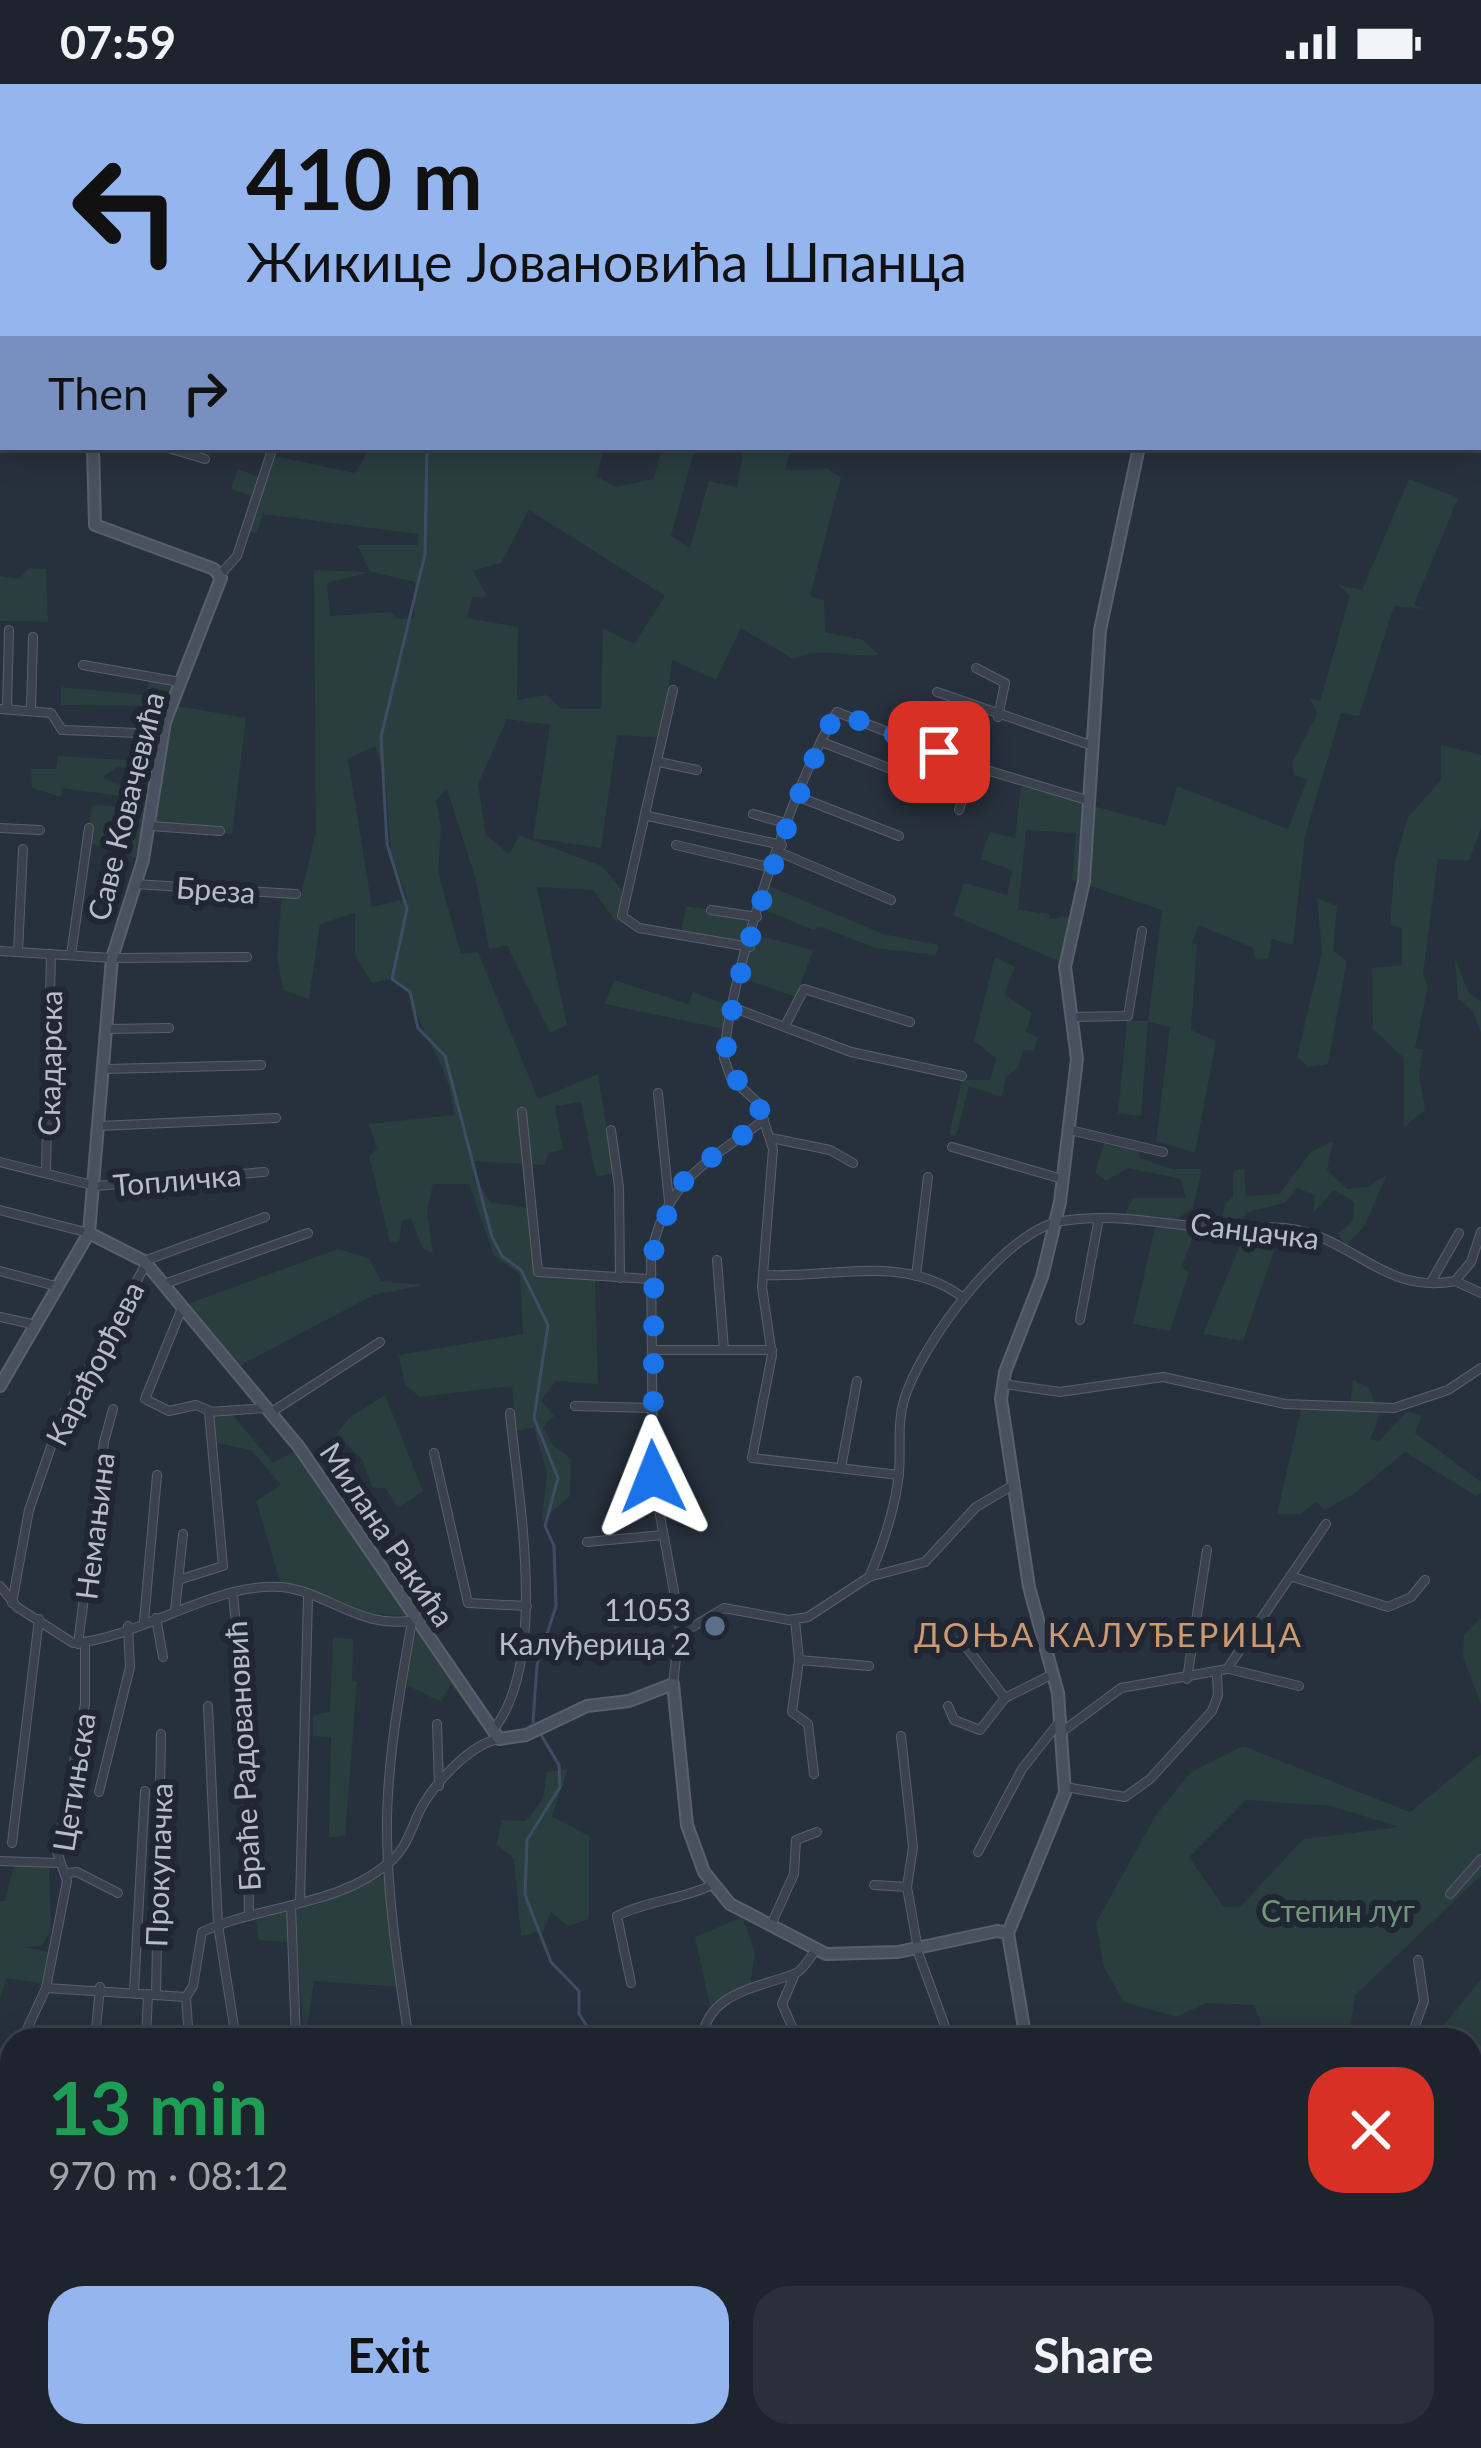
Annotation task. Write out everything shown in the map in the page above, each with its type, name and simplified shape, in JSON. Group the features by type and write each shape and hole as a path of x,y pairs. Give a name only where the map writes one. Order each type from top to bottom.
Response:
{"street":[{"path":"93,450 95,525 220,575"},
{"path":"175,450 205,459"},
{"name":"Саве Ковачевића","path":"0,1386 89,1233 112,958 151,826 164,734 220,575 236,556 272,450"},
{"path":"1026,2028 1008,1933 1060,1816 1065,1787 1062,1726 1029,1587 1002,1417 1002,1384 1042,1277 1057,1221 1077,1060 1065,968 1084,881 1101,622 1138,450"},
{"path":"9,630 3,709 51,713 62,730 164,734"},
{"path":"31,710 33,637"},
{"path":"83,665 180,682"},
{"path":"976,668 1004,683 998,717"},
{"path":"673,690 648,816 621,914 630,926 750,947"},
{"path":"937,692 998,717 1093,746"},
{"path":"899,1475 757,1462 752,1455 772,1350 764,1275 771,1138 754,1095 727,1071 725,1046 758,917 799,797 837,712 974,766 1090,801"},
{"path":"822,742 919,780"},
{"path":"659,762 697,770"},
{"path":"959,811 974,766"},
{"path":"799,797 899,836"},
{"path":"753,814 789,824"},
{"path":"648,816 780,849 892,901"},
{"path":"151,826 220,831"},
{"path":"0,828 40,830"},
{"path":"71,955 88,828"},
{"path":"676,845 773,868"},
{"path":"18,952 23,849"},
{"name":"Бреза","path":"135,884 296,894"},
{"path":"711,910 758,917"},
{"path":"1071,1017 1128,1016 1142,931"},
{"path":"0,951 112,958 247,957"},
{"name":"Скадарска","path":"46,1171 51,954"},
{"path":"785,1027 804,989 910,1022"},
{"path":"734,1008 851,1052 962,1076"},
{"path":"108,1029 169,1028"},
{"path":"105,1069 261,1065"},
{"path":"658,1093 670,1203"},
{"path":"522,1112 531,1165 535,1268 547,1275 650,1279"},
{"path":"99,1126 276,1118"},
{"path":"764,1120 687,1175 654,1241 650,1279 653,1477 679,1635 673,1684 687,1825 712,1885 734,1907 814,1952 918,1949 1000,1930 1008,1933"},
{"path":"611,1130 620,1187 620,1278"},
{"path":"1070,1130 1163,1152"},
{"path":"771,1138 830,1150 853,1163"},
{"path":"952,1148 1062,1178"},
{"path":"0,1162 91,1185"},
{"name":"Топличка","path":"91,1185 264,1172"},
{"path":"916,1276 928,1178"},
{"path":"0,1210 89,1233"},
{"name":"Санџачка","path":"1057,1221 1144,1216 1208,1228 1297,1230 1329,1238 1349,1256 1411,1282 1455,1281"},
{"path":"145,1263 265,1217"},
{"path":"1080,1320 1100,1218"},
{"path":"869,1576 899,1475 900,1418 911,1377 961,1296 1057,1221"},
{"path":"1481,1232 1471,1262 1455,1281 1481,1293"},
{"name":"Милана Ракића","path":"89,1233 145,1263 337,1494 413,1621 497,1734"},
{"path":"164,1284 308,1233"},
{"path":"1430,1283 1440,1274 1459,1233"},
{"path":"717,1260 724,1350"},
{"name":"Карађорђева","path":"12,1603 33,1497 61,1418 145,1263"},
{"path":"764,1275 866,1269 916,1276 961,1296"},
{"path":"0,1271 58,1287"},
{"path":"182,1306 145,1399 160,1410 200,1406 210,1411 267,1411 380,1342"},
{"path":"0,1318 38,1325"},
{"path":"653,1350 772,1350"},
{"path":"1002,1384 1060,1392 1162,1377 1285,1404 1394,1408 1448,1390 1481,1368"},
{"path":"841,1468 857,1381"},
{"path":"575,1406 652,1408"},
{"name":"Немањина","path":"82,1643 104,1442 113,1409"},
{"path":"178,1580 223,1566 210,1411"},
{"path":"497,1734 517,1668 527,1606 510,1413"},
{"path":"434,1453 468,1603 527,1606"},
{"path":"144,1621 157,1475"},
{"path":"679,1635 724,1608 795,1620 820,1611 869,1576 926,1562 976,1508 1015,1484"},
{"path":"977,1852 1022,1768 1062,1726 1121,1688 1217,1675 1227,1669 1326,1524"},
{"path":"175,1611 182,1534"},
{"path":"587,1542 663,1535"},
{"path":"1187,1678 1207,1550"},
{"path":"1290,1576 1388,1606 1411,1597 1425,1580"},
{"path":"0,1586 12,1603 64,1641 82,1643 175,1611 280,1587 362,1617 413,1621 388,1808 395,1958 407,2028"},
{"name":"Браће Радовановић","path":"233,1595 247,1719 249,1916"},
{"path":"296,2028 308,1598"},
{"path":"156,1618 163,1657"},
{"path":"12,1843 39,1619"},
{"path":"795,1620 799,1660 792,1712 808,1724 814,1774"},
{"path":"99,1792 130,1666 128,1626"},
{"path":"961,1640 1005,1698"},
{"name":"Цетињска","path":"28,2028 46,1988 66,1873 58,1862 83,1719 82,1643"},
{"path":"799,1660 869,1666"},
{"path":"1227,1669 1299,1686"},
{"path":"947,1706 954,1720 980,1730 1005,1698 1053,1674"},
{"path":"1065,1787 1107,1797 1129,1794 1212,1711 1219,1695 1217,1675"},
{"path":"188,2028 186,1997 195,1978 199,1935 218,1924 296,1905 389,1862 439,1786 475,1747 497,1734 526,1735 587,1706 629,1701 673,1684"},
{"path":"208,1706 218,1924 234,2026"},
{"path":"436,1724 439,1786"},
{"name":"Прокупачка","path":"148,2028 161,1734"},
{"path":"901,1736 913,1847 907,1887 918,1949 946,2028"},
{"path":"134,1991 145,1791"},
{"path":"770,1926 794,1874 796,1840 817,1832"},
{"path":"1450,1894 1481,1859"},
{"path":"0,1861 58,1862"},
{"path":"66,1873 80,1872 118,1893"},
{"path":"631,1983 617,1916 652,1900 685,1896 712,1885"},
{"path":"874,1885 907,1887"},
{"path":"793,2028 782,2004 795,1974 814,1952"},
{"path":"1414,2028 1424,2001 1418,1960"},
{"path":"705,2028 707,2018 722,2004 750,1987 795,1974"},
{"path":"46,1988 186,1997"},
{"path":"96,2028 100,1988"}],"green space":[{"path":"369,450 604,450 596,476 616,487 653,479 661,450 694,450 671,536 690,548 709,481 737,487 743,450 790,450 785,470 828,469 841,477 810,596 824,600 825,632 863,640 879,655 826,653 793,659 741,628 716,680 672,660 663,738 617,735 601,848 533,838 550,725 507,719 478,784 486,835 509,854 519,835 602,866 622,890 618,925 593,890 537,887 567,1025 550,1033 507,945 489,949 476,880 447,789 436,800 441,828 438,872 461,954 478,952 538,1099 598,1074 614,1173 596,1177 581,1102 555,1106 563,1150 549,1153 544,1165 472,1161 474,1178 490,1202 528,1208 535,1268 595,1277 598,1384 556,1381 541,1400 554,1416 543,1427 553,1445 571,1459 570,1496 542,1521 547,1473 534,1428 516,1431 512,1386 420,1397 405,1385 399,1355 523,1334 520,1274 494,1256 469,1184 433,1184 427,1211 433,1253 423,1249 411,1219 402,1221 399,1242 390,1242 369,1156 377,1149 369,1124 454,1115 447,1081 410,992 392,979 372,983 355,955 355,913 320,924 309,999 283,990 277,957 282,893 301,895 316,831 314,570 370,572 357,545 418,545 418,534 263,514 257,533 242,531 250,495 231,489 238,469 264,479 275,456 355,473","holes":["529,510 665,596 634,644 603,628 601,709 562,709 546,695 517,700 518,627 467,618 472,597 488,598 473,571 501,563","371,572 415,582 414,618 397,619 392,612 330,616 327,583","375,746 385,774 391,853 407,899 372,907 348,759"]},
{"path":"1409,479 1458,498 1414,605 1425,609 1394,606 1359,716 1341,713 1305,836 1293,945 1272,939 1268,959 1255,958 1253,948 1199,925 1192,943 1197,944 1191,1030 1216,1041 1195,1153 1156,1141 1170,1027 1148,1022 1141,1116 1118,1113 1127,1021 1148,1021 1162,910 1072,880 1076,833 1026,830 1018,910 1049,914 1049,919 1077,915 1065,964 953,915 964,883 1007,895 1012,870 980,859 990,832 1015,838 1021,786 1166,826 1177,786 1288,829 1307,780 1294,775 1292,763 1317,714 1310,698 1320,701 1350,595 1337,584 1362,590"},
{"path":"29,568 46,569 48,622 0,621 0,576 19,579"},
{"path":"151,677 180,682 172,705 246,718 232,834 151,826 143,860 86,842 92,805 154,808 160,775 118,767 103,777 128,789 127,797 62,788 61,797 32,788 31,769 56,769 58,756 143,761 162,755 171,706 61,705 61,687 144,695"},
{"path":"1441,745 1481,755 1481,828 1469,861 1438,859 1423,975 1428,986 1415,1048 1423,1050 1419,1074 1425,1110 1404,1127 1404,1058 1373,1029 1372,968 1402,965 1402,928 1390,925 1395,861 1408,817 1441,780"},
{"path":"767,885 883,934 939,945 936,955 875,948 821,927 813,930 760,908"},
{"path":"1317,898 1337,906 1333,950 1347,961 1328,1064 1308,1067 1297,1057 1322,952"},
{"path":"686,906 758,917 754,934 813,950 796,997 742,978 750,948 680,937"},
{"path":"995,957 1015,967 1004,994 1032,1013 1026,1032 1038,1038 1033,1051 1023,1050 1018,1068 1006,1077 1002,1097 969,1086 956,1136 949,1135 962,1080 990,1080 996,1058 974,1041"},
{"path":"1455,957 1468,992 1481,1002 1481,1033 1473,1011 1458,999"},
{"path":"614,980 688,1004 693,992 734,1008 728,1030 605,1004"},
{"path":"1106,1137 1137,1146 1140,1158 1172,1169 1202,1169 1193,1208 1176,1220 1197,1225 1182,1266 1189,1272 1170,1331 1133,1324 1157,1219 1123,1217 1133,1198 1186,1198 1181,1179 1128,1168 1106,1181 1095,1173"},
{"path":"1333,1141 1327,1170 1347,1189 1368,1187 1387,1174 1365,1225 1347,1245 1337,1234 1353,1221 1354,1202 1334,1190 1313,1214 1315,1196 1298,1188 1284,1203 1247,1212 1238,1227 1220,1228 1225,1204 1233,1197 1233,1171 1244,1168 1246,1196 1279,1194 1311,1152"},
{"path":"1248,1226 1282,1227 1243,1341 1203,1334"},
{"path":"338,1249 369,1258 381,1281 423,1285 374,1295 235,1368 182,1306"},
{"path":"1353,1380 1369,1388 1380,1415 1370,1439 1379,1441 1406,1412 1422,1415 1415,1433 1481,1482 1481,1493 1476,1496 1405,1452 1354,1494 1325,1510 1316,1502 1300,1514 1277,1514 1302,1405 1350,1405"},
{"path":"385,1395 423,1491 398,1508 386,1489 372,1487 362,1459 336,1435 349,1418"},
{"path":"231,1413 273,1463 297,1450 411,1616 355,1612 280,1581 256,1501 281,1485 251,1450 217,1443 212,1416"},
{"path":"1481,1618 1481,1704 1463,1657 1464,1635"},
{"path":"419,1627 480,1710 482,1727 451,1684 441,1702 407,1685 409,1650"},
{"path":"333,1637 353,1639 352,1680 357,1682 345,1835 329,1838 331,1738 313,1736 313,1715 330,1712"},
{"name":"Степин луг","path":"1243,1746 1410,1812 1481,1754 1481,1876 1355,1995 1351,2028 1263,2028 1254,2005 1207,2003 1176,2017 1124,2002 1104,1968 1096,1923 1155,1816 1191,1772","holes":["1246,1800 1330,1806 1400,1827 1303,1839 1241,1906 1224,1907 1189,1857"]},
{"path":"568,1769 552,1816 589,1836 589,1919 568,1926 551,1912 540,1939 538,1932 521,1936 514,1859 497,1845 501,1820 526,1821 543,1799 547,1772"},
{"path":"14,1864 49,1866 51,1931 41,1946 21,1947 52,1952 41,1983 6,1978 0,2000 0,1901 5,1901"},
{"path":"386,1874 402,1987 314,1981 307,2028 303,2026 297,1943 259,1940 256,1920 319,1904"},
{"path":"742,1917 755,1952 750,1987 710,2006 695,1937"},
{"path":"1481,1979 1481,2028 1442,2028"}],"waterway":[{"path":"427,450 425,554 381,737 387,844 407,909 392,979 410,992 418,1028 445,1056 492,1237 502,1256 521,1270 548,1325 534,1418 558,1478 545,1526 554,1546 556,1606 537,1665 533,1722"},
{"path":"540,1733 559,1765 560,1787 527,1840 525,1895 551,1962 579,1991 579,2014 588,2028"}],"place":[{"name":"11053 Калуђерица 2","path":"715,1626"}],"district":[{"name":"ДОЊА КАЛУЂЕРИЦА","path":"1109,1634"}],"route":[{"path":"653,1477 650,1279 654,1241 687,1175 764,1120 754,1095 727,1071 725,1046 760,908 803,787 837,712 939,752"}]}
